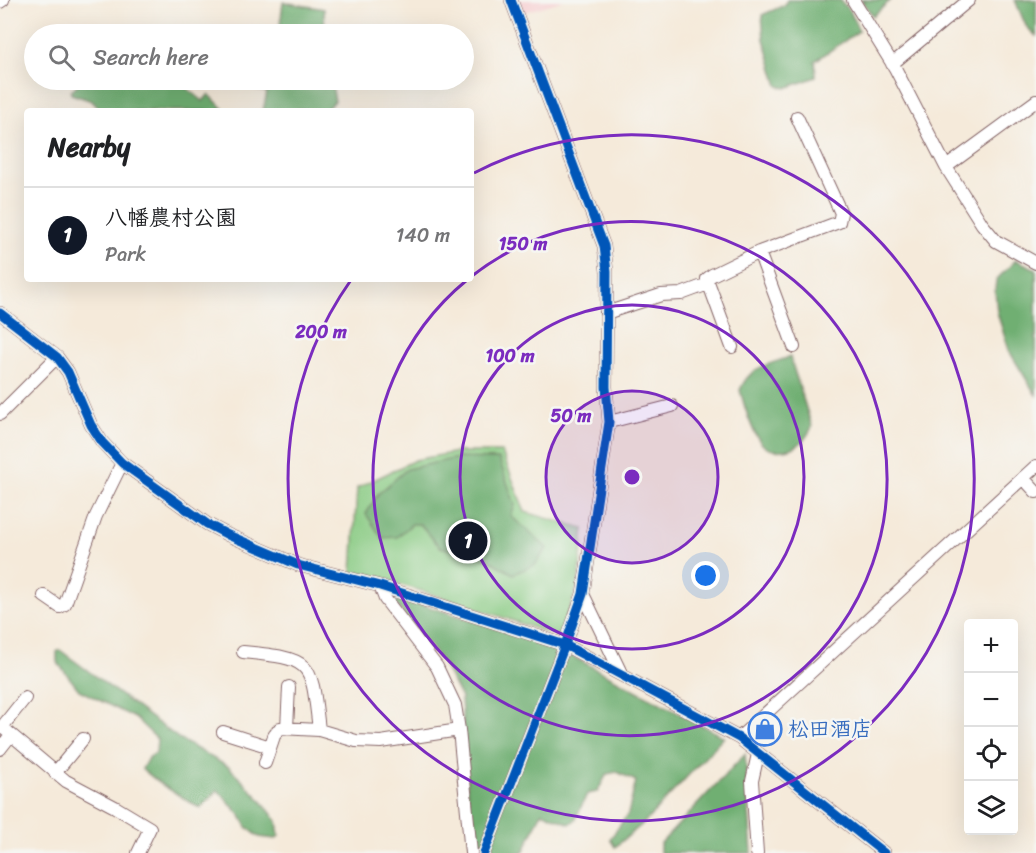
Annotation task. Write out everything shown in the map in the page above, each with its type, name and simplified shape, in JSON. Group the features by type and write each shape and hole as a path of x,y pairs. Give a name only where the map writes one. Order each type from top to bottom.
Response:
{"street":[{"path":"484,853 583,594 609,422 606,387 607,272 604,246 510,0"},
{"path":"853,0 892,63 946,167 990,235 1002,245 1036,262"},
{"path":"892,63 969,0"},
{"path":"946,167 1036,101"},
{"path":"732,347 707,279 712,274 759,252 839,222 841,213 797,117"},
{"path":"759,252 794,347"},
{"path":"606,313 661,295 681,294 708,284"},
{"path":"0,313 57,357 68,372 91,424 102,442 122,463 172,500 228,535 298,565 380,586 565,645 739,738 885,853"},
{"path":"0,414 57,357"},
{"path":"609,422 672,406"},
{"path":"44,596 60,607 64,604 96,516 122,463"},
{"path":"739,738 1036,466"},
{"path":"1024,479 1036,492"},
{"path":"380,586 385,599 437,667 455,705 471,853"},
{"path":"583,594 622,675"},
{"path":"243,652 284,656 304,666 313,683 319,730"},
{"path":"287,728 289,687"},
{"path":"25,699 2,727 66,781 150,828 138,853"},
{"path":"265,763 280,728 319,730 356,741 381,742 459,730"},
{"path":"223,732 270,747"},
{"path":"0,749 11,735"},
{"path":"55,773 84,739"},
{"path":"757,853 752,781 758,754"}],"shaded area":[{"path":"517,0 564,0 522,13"}],"green space":[{"path":"787,0 840,0 850,11 859,31 815,61 816,77 786,88 778,86 764,39 762,15 785,5"},
{"path":"861,0 891,0 873,16"},
{"path":"1015,0 1036,0 1036,36 1026,26"},
{"path":"283,2 324,9 325,24 280,24"},
{"path":"189,90 203,101 209,94 222,108 98,108 92,101 71,94 71,91"},
{"path":"258,90 333,90 335,101 327,108 264,108 267,92"},
{"path":"1016,260 1036,269 1036,395 1009,351 997,312 996,280"},
{"path":"790,357 812,427 805,439 798,445 790,449 774,450 763,445 755,434 740,390 754,371"},
{"path":"457,452 502,452 525,512 584,529 578,585 560,637 431,594 352,573 357,488 415,460"},
{"path":"457,458 499,459 515,505 511,516 547,548 535,565 513,574 486,558 440,547 420,524 412,524 397,537 382,538 366,514 378,494 407,469"},
{"path":"404,599 551,645 724,737 645,822 615,847 610,839 628,814 636,781 617,772 607,774 597,792 587,794 575,820 570,824 542,812 523,853 472,853 461,698 442,662 394,602"},
{"path":"60,650 181,740 229,767 260,799 277,821 279,836 275,839 259,837 247,827 241,816 218,790 200,808 162,785 142,769 148,758 156,753 157,739 135,718 79,690 57,662 57,652"},
{"path":"745,754 752,853 660,853 660,844"}],"cycle path":[{"path":"484,853 583,594 609,422 606,387 607,272 604,246 511,0"},
{"path":"0,313 57,357 68,372 91,425 102,442 122,463 207,524 298,565 380,586 565,645 739,738 884,853"}],"place":[{"name":"八幡農村公園","path":"468,541"},
{"name":"松田酒店","path":"765,729"}]}
